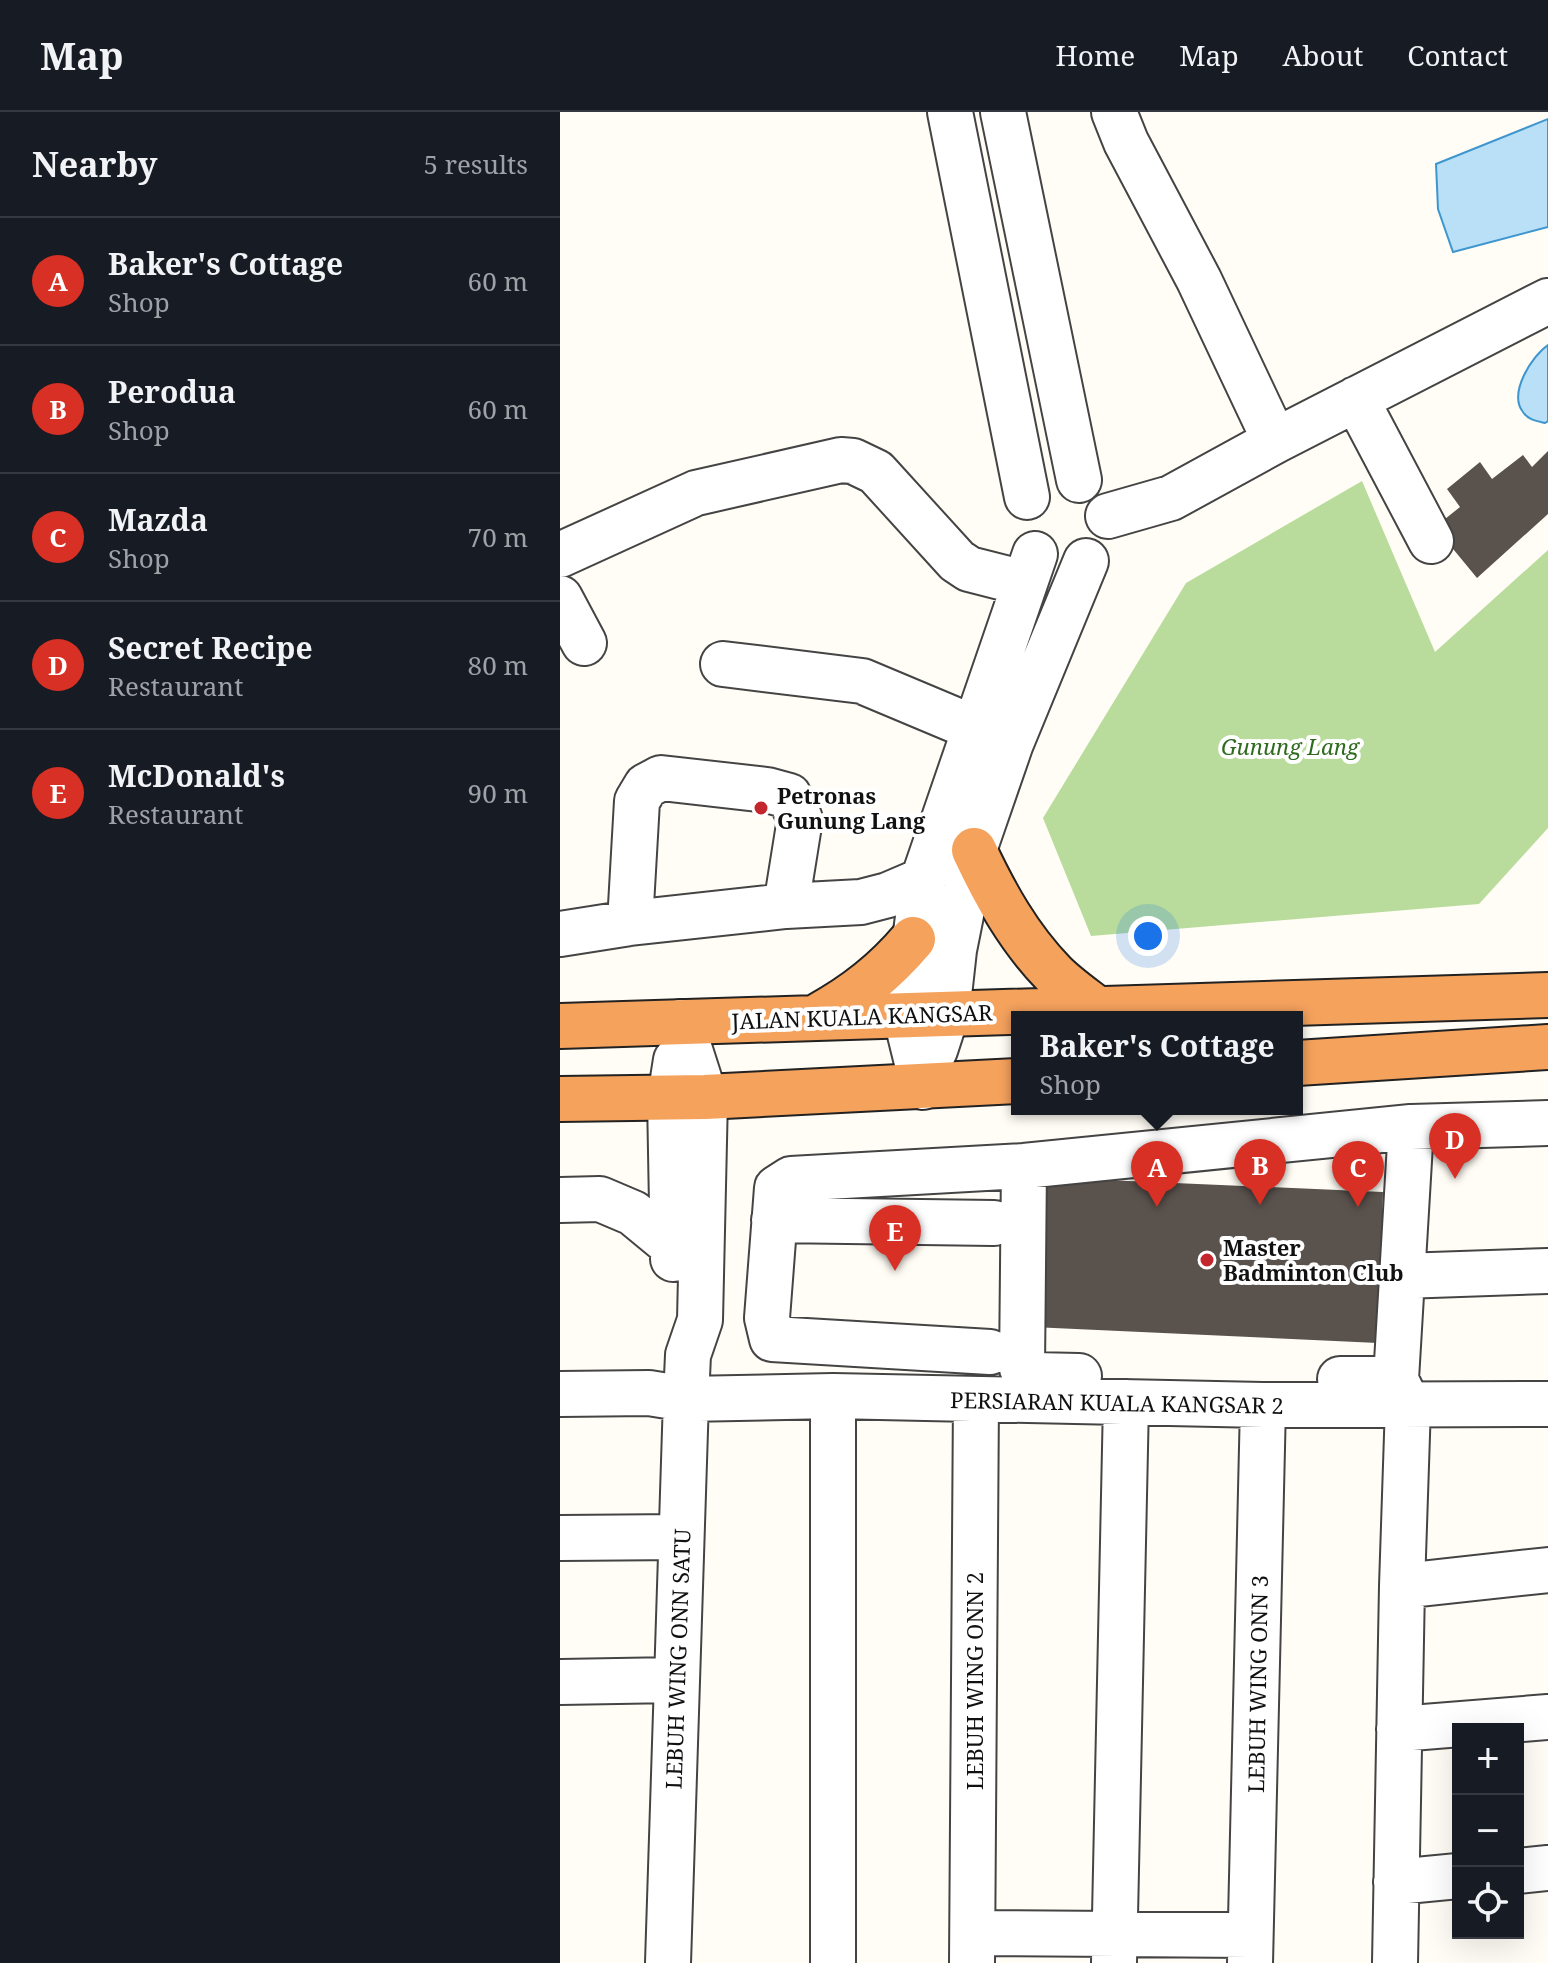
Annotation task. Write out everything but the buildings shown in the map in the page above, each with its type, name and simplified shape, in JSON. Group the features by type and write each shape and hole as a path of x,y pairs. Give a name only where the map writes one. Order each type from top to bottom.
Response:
{"highway":[{"path":"974,850 997,898 1022,935 1055,974 1097,1009"},
{"path":"816,1017 867,987 913,939"},
{"name":"JALAN KUALA KANGSAR","path":"1022,1011 1548,995"},
{"name":"JALAN KUALA KANGSAR","path":"560,1026 1011,1011"},
{"path":"1303,1063 1548,1047"},
{"path":"560,1099 688,1097 1011,1081"}],"street":[{"path":"950,112 1027,497"},
{"path":"1003,112 1079,480"},
{"path":"1114,112 1126,142 1199,280 1275,441"},
{"path":"1108,516 1171,498 1548,301"},
{"path":"1356,399 1431,541"},
{"path":"560,555 696,493 841,460 866,466 876,472 957,561 969,569 1030,569 1046,562 1060,566 1086,561 1104,542 1108,516 1099,494 1079,480 1065,477 1037,486 1027,497 1020,521 1030,569 923,880 905,1014 923,1087"},
{"path":"923,1087 947,1013 954,950 974,850 1011,743 1086,561"},
{"path":"560,598 584,643"},
{"path":"723,664 862,681 974,728"},
{"path":"630,923 637,801 646,786 661,778 767,790 789,796 800,819 786,906"},
{"path":"560,934 786,906 861,902 888,895 923,880"},
{"name":"LEBUH WING ONN SATU","path":"668,1963 688,1355 700,1320 681,1022"},
{"name":"LEBUH WING ONN SATU","path":"688,1097 673,1246 674,1317 688,1355"},
{"path":"990,1352 777,1341 770,1336 767,1318 777,1188 791,1179 1010,1167 1411,1127 1548,1123"},
{"path":"1395,1963 1402,1586 1402,1276 1411,1127"},
{"path":"1010,1167 1020,1361 1027,1373 1402,1392"},
{"name":"LEBUH WING ONN 2","path":"972,1948 983,1399 990,1352 994,1223 1010,1167"},
{"path":"560,1200 600,1199 633,1213 673,1246"},
{"path":"774,1220 994,1223"},
{"path":"1402,1276 1548,1271"},
{"name":"PERSIARAN KUALA KANGSAR 2","path":"560,1394 649,1393 686,1399 833,1396 1263,1405 1402,1392 1548,1404"},
{"path":"833,1396 833,1963"},
{"path":"1114,1948 1126,1402"},
{"name":"LEBUH WING ONN 3","path":"1250,1949 1263,1405"},
{"path":"560,1538 680,1537"},
{"path":"1402,1586 1548,1570"},
{"path":"560,1682 675,1680"},
{"path":"1399,1729 1548,1717"},
{"path":"1524,1870 1548,1868"},
{"path":"1396,1882 1452,1877"},
{"path":"972,1948 1250,1949"}],"green space":[{"name":"Gunung Lang","path":"1362,481 1435,652 1548,550 1548,828 1479,904 1091,936 1043,818 1186,583"}],"water":[{"path":"1548,119 1548,227 1453,252 1438,209 1436,164"},
{"path":"1548,345 1548,421 1545,423 1525,415 1518,395 1529,366"}],"place":[{"name":"Petronas Gunung Lang","path":"761,808"},
{"name":"Secret Recipe","path":"1455,1179"},
{"name":"Perodua","path":"1260,1205"},
{"name":"Baker's Cottage","path":"1157,1207"},
{"name":"Mazda","path":"1358,1207"},
{"name":"Master Badminton Club","path":"1207,1260"},
{"name":"McDonald's","path":"895,1271"}]}
